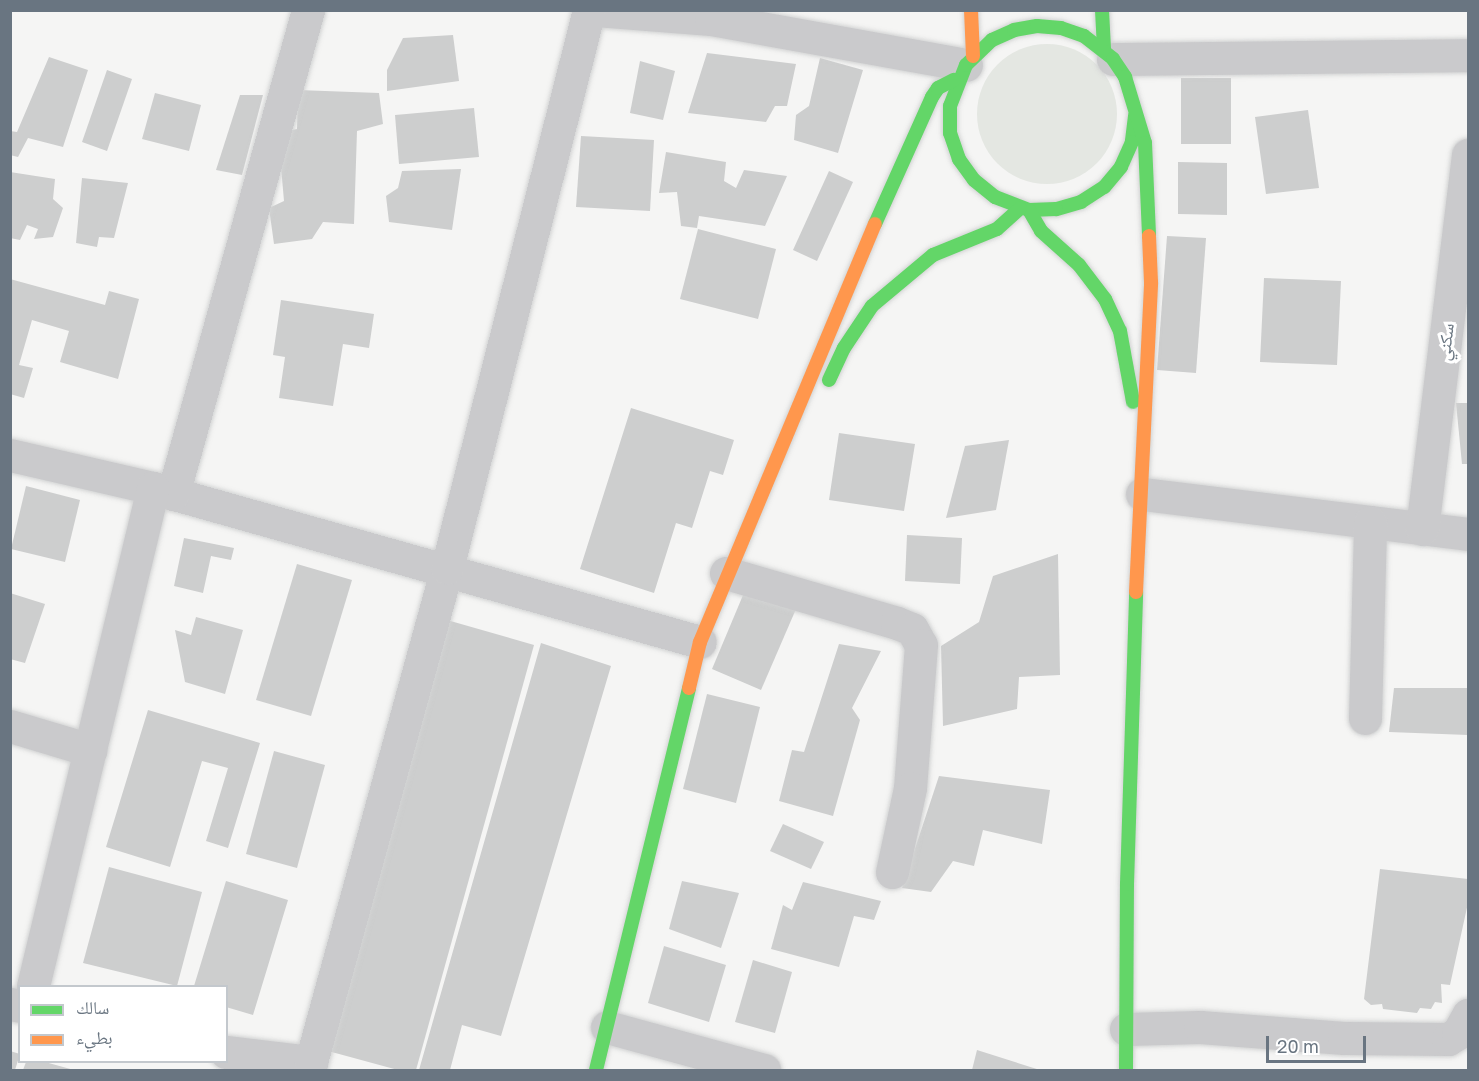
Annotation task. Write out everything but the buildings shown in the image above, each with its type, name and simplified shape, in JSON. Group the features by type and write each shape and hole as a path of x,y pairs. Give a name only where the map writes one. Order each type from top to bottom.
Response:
{"main road":[{"path":"971,10 966,67 950,106 950,133 959,159 974,180 995,197 1025,209 1056,209 1081,202 1104,187 1121,167 1132,142 1135,116"},
{"path":"1102,10 1109,54"},
{"path":"596,1071 700,642 764,480 932,97 946,82 999,37 1037,26 1084,36 1109,54 1125,76 1135,116 1145,143 1151,212 1148,383 1141,448 1142,494 1127,884 1126,1071"},
{"path":"825,389 844,348 872,306 933,255 998,229 1025,209"},
{"path":"1025,209 1041,231 1079,265 1105,299 1120,331 1141,448"},
{"path":"764,480 801,444"}],"street":[{"path":"33,985 90,750 163,491 308,10"},
{"path":"228,1052 310,1066 447,568 590,10"},
{"path":"596,10 712,15 966,67"},
{"path":"1109,54 1468,55"},
{"name":"سكني","path":"1422,529 1468,155"},
{"path":"10,456 163,491 447,568 700,642"},
{"path":"1142,494 1468,534"},
{"path":"1365,718 1370,522"},
{"path":"726,573 897,623 912,630 921,645 910,788 891,872"},
{"path":"10,726 90,750"},
{"path":"1126,1029 1200,1027 1344,1038 1448,1039 1458,1032 1468,1015"},
{"path":"606,1026 764,1071"}],"shaded area":[{"path":"1047,44 1074,50 1086,56 1096,65 1105,75 1111,87 1117,114 1111,141 1105,153 1096,163 1086,172 1074,178 1047,184 1020,178 1008,172 998,163 989,153 983,141 977,114 983,87 989,75 998,65 1008,56 1020,50"}],"traffic: fast":[{"path":"1102,10 1104,49"},
{"path":"1135,116 1132,142 1121,167 1104,187 1081,202 1056,209 1029,210 995,197 974,180 959,159 950,133 950,106 966,65 992,40 1014,30 1037,26 1061,28 1084,36 1113,59 1125,77 1145,143 1149,236"},
{"path":"875,224 932,97 938,88 954,80"},
{"path":"829,380 844,348 872,306 933,255 997,229 1020,208"},
{"path":"1029,210 1041,231 1079,265 1105,299 1120,331 1133,402"},
{"path":"1126,1070 1127,884 1136,592"},
{"path":"596,1070 689,688"}],"traffic: slow":[{"path":"971,10 973,56"},
{"path":"689,688 700,642 875,224"},
{"path":"1136,592 1151,282 1149,236"}]}
